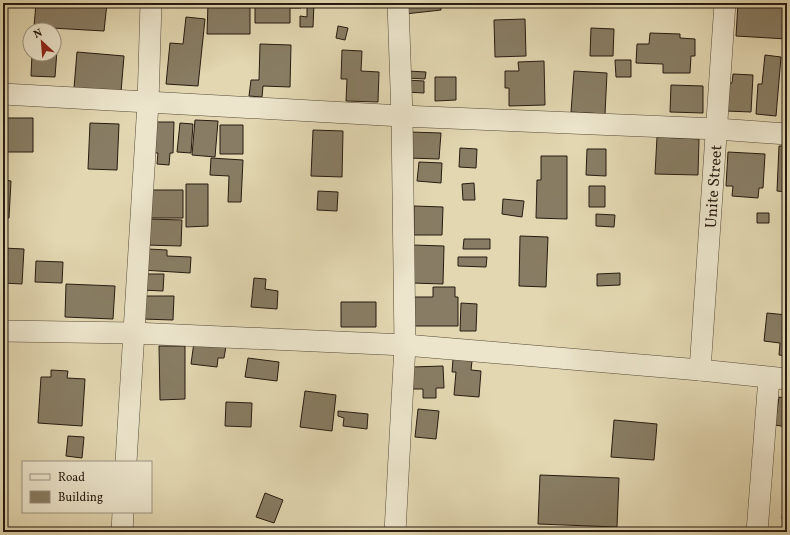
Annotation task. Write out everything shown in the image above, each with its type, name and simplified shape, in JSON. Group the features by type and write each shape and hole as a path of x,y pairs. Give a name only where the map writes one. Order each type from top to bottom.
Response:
{"street":[{"path":"126,461 148,103 151,3"},
{"path":"394,532 405,345 402,116 398,3"},
{"name":"Unite Street","path":"700,370 725,3"},
{"path":"3,94 402,116 717,129 787,134"},
{"path":"3,331 134,333 405,345 778,378 757,532"},
{"path":"122,532 123,513"}],"building":[{"path":"36,3 107,3 104,31 62,29 62,22 34,22"},
{"path":"208,3 250,3 250,34 207,34"},
{"path":"255,3 301,3 301,8 290,8 290,23 255,23"},
{"path":"307,3 314,3 313,27 300,27 300,16 307,17"},
{"path":"404,3 441,3 441,10 405,14"},
{"path":"638,3 669,3 669,4 638,5"},
{"path":"738,3 787,3 787,39 736,36"},
{"path":"186,17 205,19 198,86 166,84 170,43 183,44"},
{"path":"525,19 526,56 495,57 494,20"},
{"path":"338,26 348,28 345,40 336,38"},
{"path":"591,28 614,29 613,56 590,56"},
{"path":"650,33 680,34 680,38 695,39 695,56 691,56 690,73 663,73 663,64 636,63 637,44 649,44"},
{"path":"260,44 291,45 290,87 263,86 262,97 249,96 251,80 259,80"},
{"path":"342,50 362,51 361,71 379,72 378,102 346,101 347,79 341,79"},
{"path":"77,52 124,56 121,92 74,88"},
{"path":"765,55 781,57 776,116 756,114 758,84 762,84"},
{"path":"615,60 631,60 631,77 616,77"},
{"path":"544,61 545,105 509,106 509,88 505,88 505,71 519,71 518,62"},
{"path":"32,62 56,62 55,77 31,76"},
{"path":"407,71 426,72 425,79 407,78"},
{"path":"574,71 607,73 605,114 571,112"},
{"path":"733,74 753,75 751,112 726,111 728,83 732,83"},
{"path":"435,77 456,77 456,100 435,101"},
{"path":"406,80 424,81 424,93 406,92"},
{"path":"671,85 703,86 703,113 670,112"},
{"path":"785,91 787,91 787,117 784,117"},
{"path":"3,118 33,118 33,152 3,152"},
{"path":"195,120 218,121 215,157 192,155"},
{"path":"151,122 174,122 173,153 170,153 169,165 157,164 158,153 151,153"},
{"path":"90,123 119,124 117,170 88,169"},
{"path":"180,123 193,124 191,153 177,152"},
{"path":"220,125 243,125 243,154 220,154"},
{"path":"313,130 343,131 342,177 311,176"},
{"path":"410,132 441,133 439,159 408,158"},
{"path":"657,137 699,139 698,175 655,174"},
{"path":"779,146 787,146 787,192 777,191"},
{"path":"460,148 477,149 476,168 459,167"},
{"path":"587,149 606,149 606,176 586,175"},
{"path":"728,152 765,154 763,188 759,188 758,198 732,196 733,186 726,186"},
{"path":"541,156 567,156 567,219 536,218 537,180 541,180"},
{"path":"211,158 243,160 241,202 228,202 229,176 210,175"},
{"path":"419,162 442,163 441,183 417,181"},
{"path":"3,180 11,181 9,218 3,218"},
{"path":"474,183 475,200 463,200 462,184"},
{"path":"186,184 208,184 208,226 186,227"},
{"path":"589,186 605,186 605,207 589,207"},
{"path":"148,190 183,190 183,218 147,218"},
{"path":"318,191 338,192 337,211 317,210"},
{"path":"503,199 524,201 522,217 502,214"},
{"path":"414,206 443,207 442,235 414,235"},
{"path":"757,213 769,213 769,223 757,223"},
{"path":"596,214 615,215 614,227 596,226"},
{"path":"147,219 182,220 181,246 145,245"},
{"path":"520,236 548,237 546,287 519,286"},
{"path":"464,239 490,239 490,249 463,249"},
{"path":"413,245 444,246 443,284 412,283"},
{"path":"3,248 24,249 22,284 3,283"},
{"path":"148,249 167,250 167,256 191,257 190,273 142,270"},
{"path":"458,257 487,257 486,267 458,266"},
{"path":"36,261 63,262 62,283 35,282"},
{"path":"620,273 620,285 597,286 597,274"},
{"path":"142,274 164,274 163,291 141,290"},
{"path":"254,278 266,279 265,289 278,291 277,309 251,307"},
{"path":"66,284 115,286 113,319 65,317"},
{"path":"433,287 455,287 455,297 458,297 458,326 412,326 413,297 433,297"},
{"path":"142,296 174,296 173,320 142,319"},
{"path":"341,302 376,302 376,327 341,327"},
{"path":"461,303 477,304 476,331 460,331"},
{"path":"767,313 787,315 787,356 779,355 780,343 764,341"},
{"path":"194,342 226,346 224,358 218,358 217,367 191,364"},
{"path":"159,346 185,346 185,399 160,400"},
{"path":"248,358 279,362 277,381 245,377"},
{"path":"453,359 472,361 471,370 481,371 479,397 454,395 456,372 452,372"},
{"path":"443,366 444,388 436,388 436,398 423,398 423,389 413,389 412,367"},
{"path":"51,370 68,371 67,378 85,379 82,426 38,423 41,377 51,377"},
{"path":"305,391 336,395 332,431 300,427"},
{"path":"779,397 787,399 787,427 775,425"},
{"path":"226,402 252,403 251,427 225,426"},
{"path":"418,409 439,411 436,439 415,437"},
{"path":"338,411 368,414 367,429 343,426 344,418 338,416"},
{"path":"614,420 657,424 654,460 611,457"},
{"path":"68,436 84,437 82,458 66,456"},
{"path":"786,467 787,519 782,519"},
{"path":"540,475 619,478 617,527 538,524"},
{"path":"265,493 283,500 274,523 256,517"}]}
